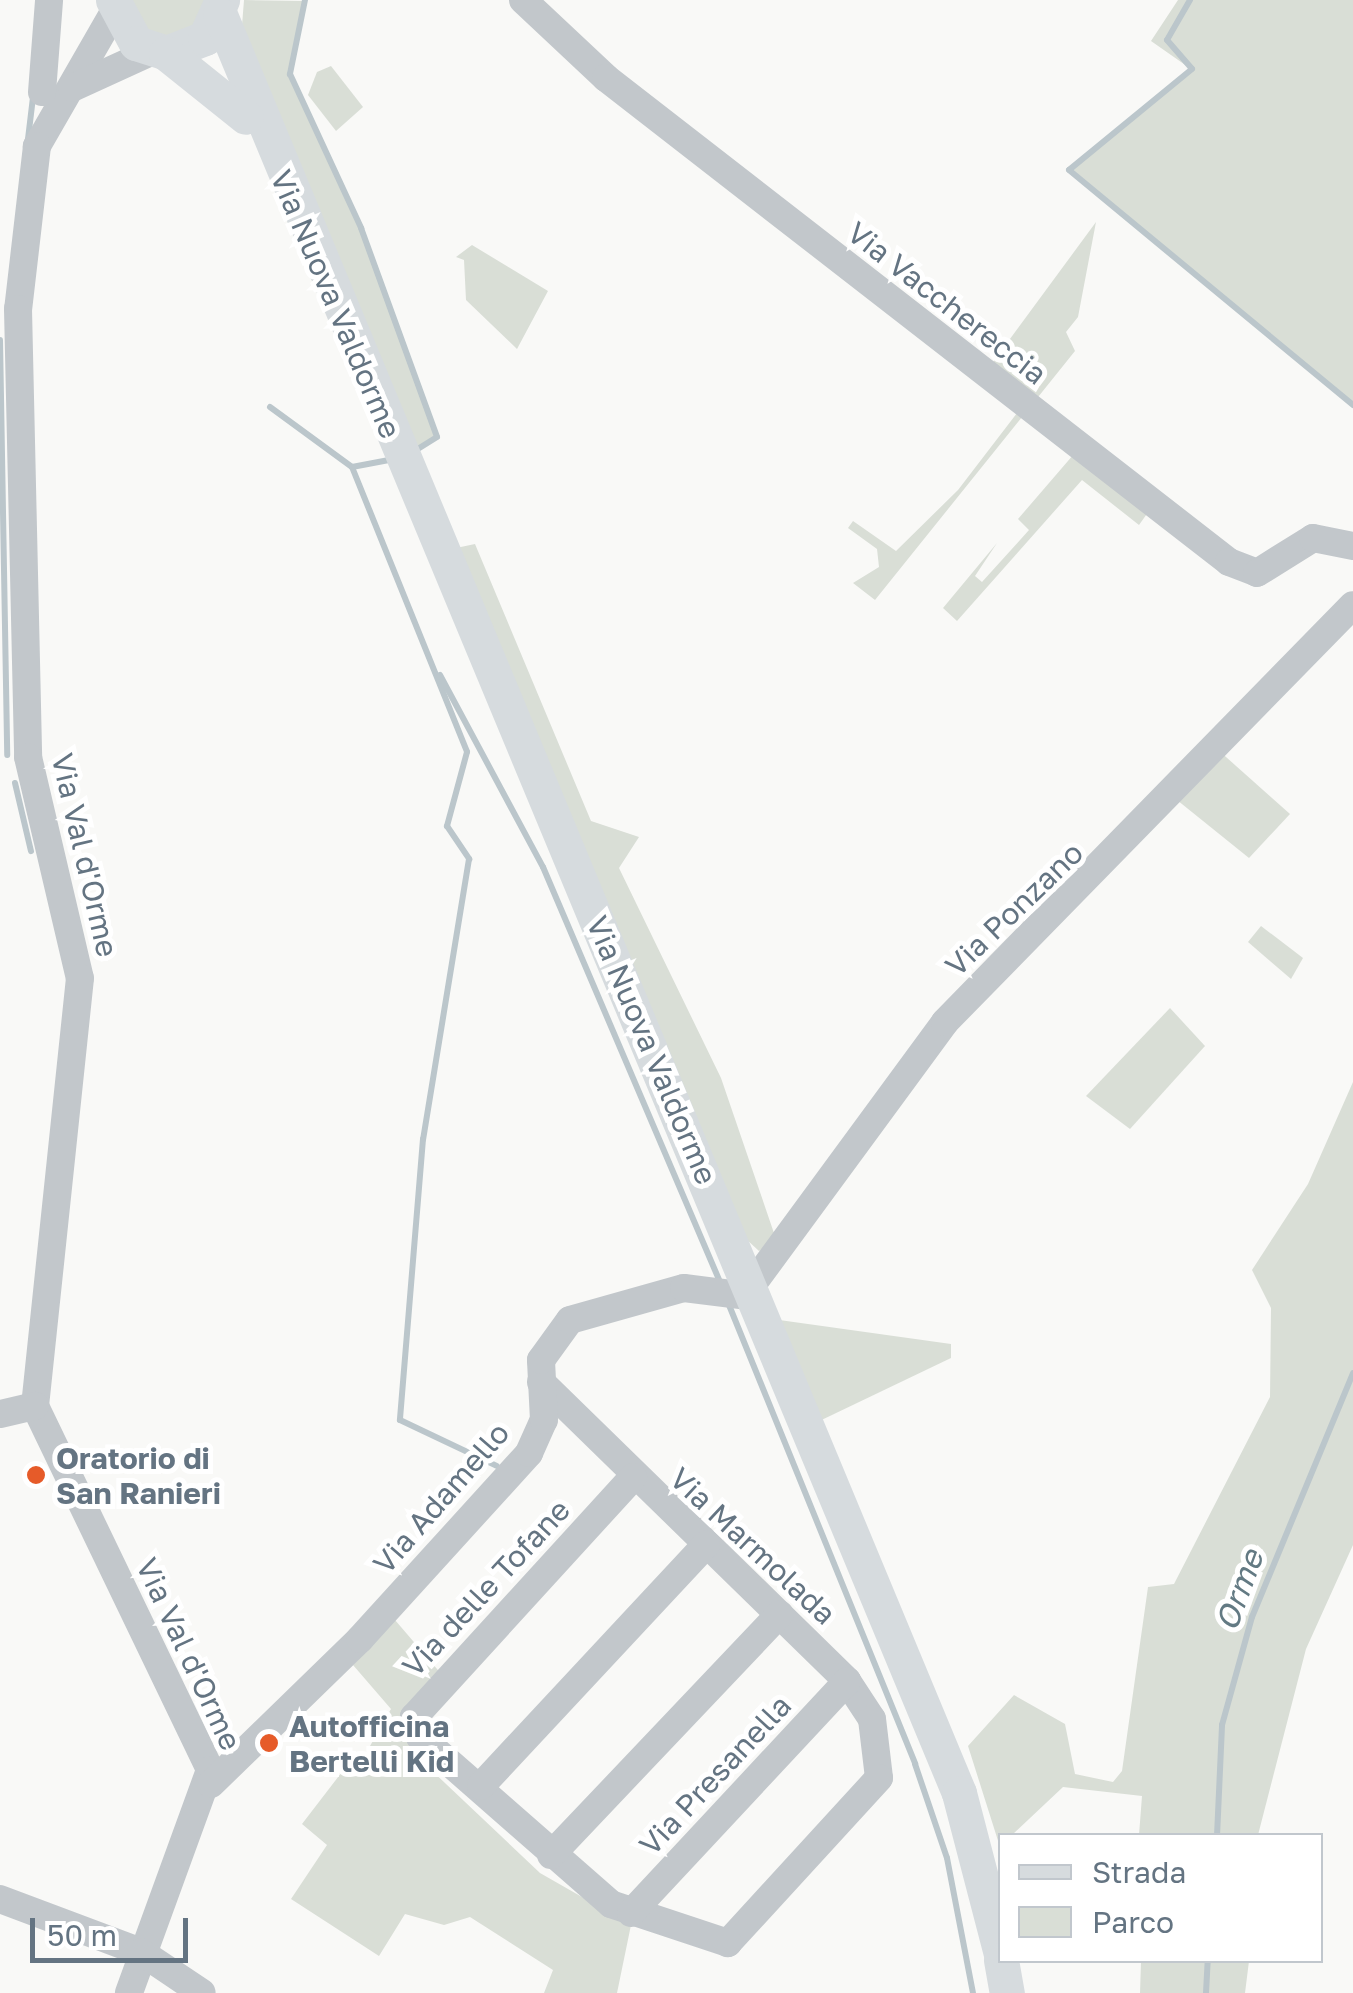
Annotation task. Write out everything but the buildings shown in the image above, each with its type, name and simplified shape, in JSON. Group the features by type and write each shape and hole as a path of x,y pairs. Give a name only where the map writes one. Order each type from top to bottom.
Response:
{"main road":[{"name":"Via Nuova Valdorme","path":"114,6 159,52 238,104 274,156"},
{"name":"Via Nuova Valdorme","path":"159,52 194,46 221,7"},
{"name":"Via Nuova Valdorme","path":"221,7 274,156 754,1291 959,1793 998,1945"},
{"name":"Via Nuova Valdorme","path":"1002,1963 1006,1993"}],"street":[{"name":"Via Val d'Orme","path":"49,0 51,95 9,307 28,757 80,978 35,1406 204,1746 211,1784 129,1993"},
{"name":"Via Vacchereccia","path":"524,0 606,78 1228,562 1257,573 1313,538 1353,546"},
{"name":"Via Val d'Orme","path":"51,95 114,6"},
{"name":"Via Val d'Orme","path":"51,95 101,70 159,52"},
{"name":"Via Ponzano","path":"754,1291 945,1022 1353,605"},
{"path":"541,1371 570,1320 613,1302 684,1288 754,1291"},
{"name":"Via Marmolada","path":"541,1371 633,1477 847,1682 872,1719 879,1778 728,1943 630,1913"},
{"name":"Via Adamello","path":"211,1784 360,1639 530,1453 544,1420 541,1371"},
{"path":"0,1414 35,1406"},
{"name":"Via delle Tofane","path":"551,1855 480,1786 420,1737 414,1717 633,1477"},
{"path":"480,1786 706,1546"},
{"path":"630,1913 551,1855 780,1614"},
{"name":"Via Presanella","path":"630,1913 847,1682"},
{"path":"0,1899 142,1952 202,1993"}],"green space":[{"path":"125,0 210,0 195,31 151,38"},
{"path":"244,0 305,1 290,74 361,228 437,437 416,451 241,38"},
{"path":"1178,0 1353,0 1353,405 1069,170 1191,69 1151,41"},
{"path":"331,66 363,107 336,131 308,95 317,72"},
{"path":"1096,222 1078,317 1066,332 1075,351 875,600 853,583 879,567 877,549 848,528 853,521 896,551 958,490 1024,404 985,373"},
{"path":"472,245 548,291 517,349 466,300 464,260 456,257"},
{"path":"1080,447 1154,504 1139,525 1082,480 957,621 943,608 997,543 975,576 982,582 1029,530 1018,519"},
{"path":"475,544 591,821 639,837 619,868 721,1078 776,1239 759,1251 746,1239 456,548"},
{"path":"1217,749 1290,814 1249,858 1172,796"},
{"path":"1261,926 1303,958 1291,979 1248,942"},
{"path":"1170,1008 1205,1046 1130,1129 1086,1096"},
{"path":"1353,1082 1353,1545 1306,1649 1259,1833 1139,1833 1142,1796 1063,1787 1014,1833 998,1833 998,1841 968,1746 1014,1695 1065,1724 1075,1774 1113,1782 1122,1771 1148,1587 1174,1584 1270,1397 1271,1308 1252,1270 1308,1184"},
{"path":"765,1318 951,1344 951,1358 809,1426"},
{"path":"395,1620 443,1676 408,1748 540,1873 631,1925 617,1993 544,1993 553,1970 470,1917 444,1925 405,1914 379,1956 291,1899 327,1845 302,1824 345,1768 353,1776 391,1709 353,1665"},
{"path":"1141,1963 1249,1963 1245,1993 1140,1993"}],"waterway":[{"path":"305,0 290,74 361,228 437,437 415,451"},
{"path":"1190,0 1167,40 1192,69 1069,170 1353,405"},
{"path":"28,139 33,97"},
{"path":"0,340 7,755"},
{"path":"270,407 352,467 467,752 447,826 469,859 423,1139 400,1420 497,1466"},
{"path":"352,467 394,459"},
{"path":"440,675 543,867 720,1281"},
{"path":"15,783 31,851"},
{"path":"729,1305 915,1764 947,1858 973,1993"},
{"name":"Orme","path":"1217,1833 1222,1725 1252,1617 1353,1373"},
{"name":"Orme","path":"1206,1993 1208,1963"}],"place":[{"name":"Oratorio di San Ranieri","path":"36,1475"},
{"name":"Autofficina Bertelli Kid","path":"269,1743"}]}
